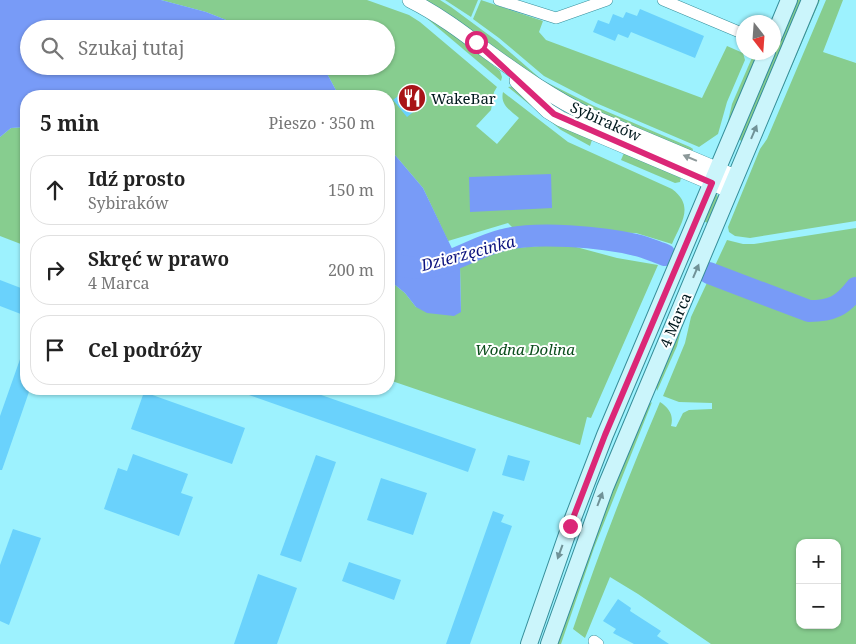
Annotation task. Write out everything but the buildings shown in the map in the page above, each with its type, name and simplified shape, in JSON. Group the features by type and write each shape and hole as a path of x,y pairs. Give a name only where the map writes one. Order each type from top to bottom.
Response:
{"main road":[{"path":"781,19 789,0"},
{"name":"4 Marca","path":"549,644 605,488 810,0"},
{"name":"4 Marca","path":"529,644 586,482 764,60"}],"street":[{"name":"Sybiraków","path":"410,0 450,23 486,50 543,106 554,114 732,184"},
{"path":"499,0 556,18 607,0"},
{"path":"663,0 736,31"}],"green space":[{"path":"161,0 367,0 409,15 420,22 497,87 494,92 491,110 476,126 497,144 519,118 504,104 503,92 568,142 672,189 679,195 683,202 684,215 672,244 636,233 515,230 508,223 448,241 423,188 395,155 395,90 336,90 328,75 395,75 395,20 226,20 206,12"},
{"path":"425,0 440,0 451,7 497,41 542,80 594,106 690,147 693,149 691,154 607,118 546,86 514,65 465,26"},
{"path":"445,0 478,0 471,17"},
{"path":"481,0 543,21 539,32 546,40 702,98 727,46 736,50 736,60 745,60 727,102 718,134 699,147 596,103 544,76 473,19"},
{"path":"796,0 802,0 781,49 781,35"},
{"path":"817,0 820,0 762,136 755,147"},
{"path":"826,0 843,0 823,52 856,63 856,221 750,238 735,236 729,232 728,227 760,149 767,139"},
{"path":"424,16 463,41 500,71 501,81"},
{"path":"751,60 756,60 725,134 732,104"},
{"path":"771,60 776,60 742,141 737,139"},
{"path":"514,86 592,140 590,146 561,130 508,87"},
{"path":"20,127 20,244 0,236 0,137 11,128"},
{"path":"624,153 681,178 680,182 675,183 621,160"},
{"path":"715,193 718,198 708,223 703,221"},
{"path":"856,228 856,644 711,644 610,577 585,638 573,629 614,515 660,402 670,412 672,418 671,426 676,427 683,413 689,410 712,409 712,403 679,402 663,396 685,343 691,317 727,240 743,244 754,244"},
{"name":"Wodna Dolina","path":"565,244 617,258 658,265 591,418 587,417 580,445 395,382 395,285 405,293 416,307 461,312 460,266 501,249"},
{"path":"685,315 677,346 657,391 656,386"},
{"path":"652,402 594,548 561,644 556,644 589,548 646,407"}],"water":[{"path":"0,0 161,0 206,12 226,20 20,20 20,75 328,75 336,90 20,90 20,127 11,128 0,137"},
{"name":"Wodna Dolina","path":"395,155 423,188 460,266 461,312 454,316 427,313 416,307 405,293 395,285"},
{"path":"551,174 552,208 470,212 469,177"}],"waterway":[{"name":"Dzierżęcinka","path":"395,265 419,268 434,266 493,243 517,237 533,236 569,236 622,242 665,255"},
{"name":"Dzierżęcinka","path":"709,273 809,311 824,310 836,306 856,288"}],"place":[{"name":"WakeBar","path":"412,98"}],"route":[{"path":"476,42 543,106 554,114 574,125 712,183 605,435 570,526"}]}
